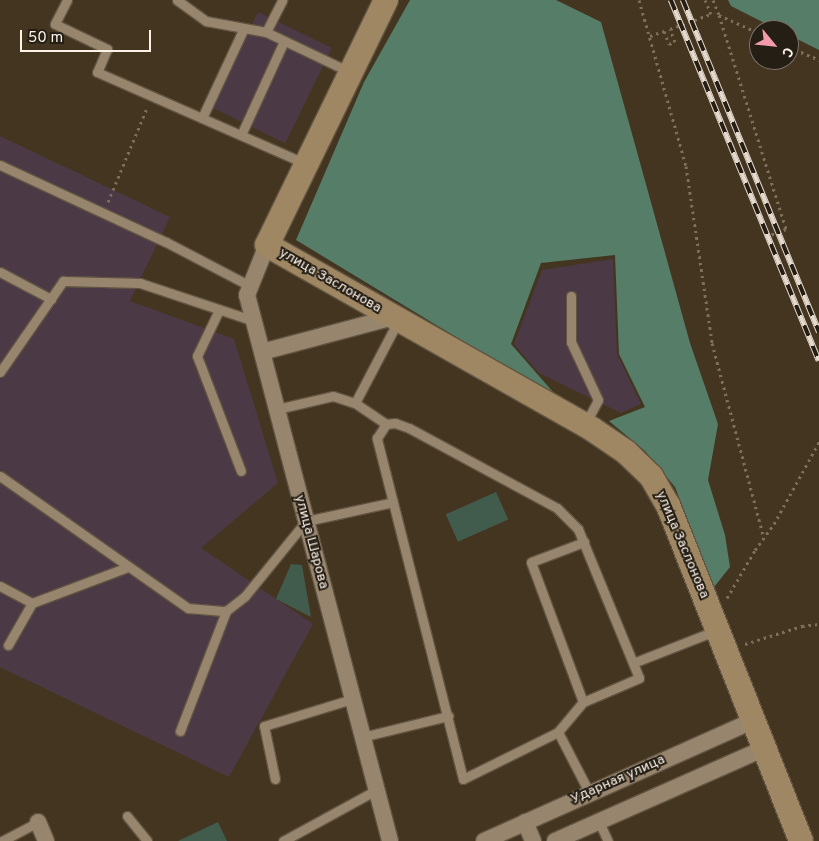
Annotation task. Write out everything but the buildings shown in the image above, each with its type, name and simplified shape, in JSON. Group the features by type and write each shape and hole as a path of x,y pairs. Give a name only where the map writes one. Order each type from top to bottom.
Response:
{"street":[{"path":"267,245 386,0"},
{"name":"улица Шарова","path":"267,245 247,295 390,841"},
{"name":"улица Заслонова","path":"267,245 584,425 626,452 651,476 668,505 801,841"},
{"name":"улица Заслонова","path":"262,352 396,318"},
{"name":"Ударная улица","path":"484,841 589,792 754,720"},
{"path":"555,841 765,748"},
{"path":"38,822 46,841"},
{"path":"525,822 533,841"}],"lane":[{"path":"67,0 55,24 107,49 97,72 307,164"},
{"path":"177,0 206,21 266,32 352,73"},
{"path":"266,32 282,0"},
{"path":"202,118 244,28"},
{"path":"241,135 284,41"},
{"path":"0,165 103,213 250,286"},
{"path":"0,272 51,299"},
{"path":"0,372 63,281 140,283 254,321"},
{"path":"571,296 571,342 598,400 584,425"},
{"path":"219,310 197,356 241,471"},
{"path":"355,403 396,318"},
{"path":"277,409 333,396 355,403 386,424 395,423 409,428 557,508 578,529 639,678 583,702 558,732 463,779 377,438 386,424"},
{"path":"0,476 188,608 226,611"},
{"path":"180,731 226,611 246,596 306,521 393,502"},
{"path":"583,702 531,562 584,542"},
{"path":"8,646 32,602 128,567"},
{"path":"0,586 32,602"},
{"path":"633,663 718,631"},
{"path":"275,779 264,726 352,699"},
{"path":"362,737 448,716"},
{"path":"558,732 589,792"},
{"path":"283,841 376,790"},
{"path":"126,816 147,841"},
{"path":"2,841 38,822"},
{"path":"599,822 608,841"}],"path":[{"path":"639,0 686,166 712,344 764,538"},
{"path":"650,36 664,31 669,44 675,42 670,29 711,14 705,0"},
{"path":"712,0 719,15 786,229 763,238"},
{"path":"719,15 749,28"},
{"path":"799,51 819,60"},
{"path":"103,213 151,96"},
{"path":"819,442 727,598 718,631 819,624"}],"shaded area":[{"path":"258,12 332,48 285,143 212,107"},
{"path":"0,136 170,217 130,301 234,339 278,483 201,548 313,624 229,777 0,667"},
{"path":"613,259 617,354 641,404 621,413 539,373 514,344 542,270"}],"green space":[{"path":"410,0 556,0 601,22 690,343 718,424 708,480 725,535 730,567 714,587 675,487 645,451 609,421 645,407 619,354 615,255 541,263 511,344 560,400 296,240 364,82"},
{"path":"728,0 819,0 819,50 799,40 799,20 758,20 731,6"},
{"path":"496,492 508,519 458,542 446,514"},
{"path":"291,564 302,565 311,617 276,599"},
{"path":"218,822 227,841 178,841"}],"railway":[{"path":"671,0 819,361"},
{"path":"683,0 819,332"}]}
